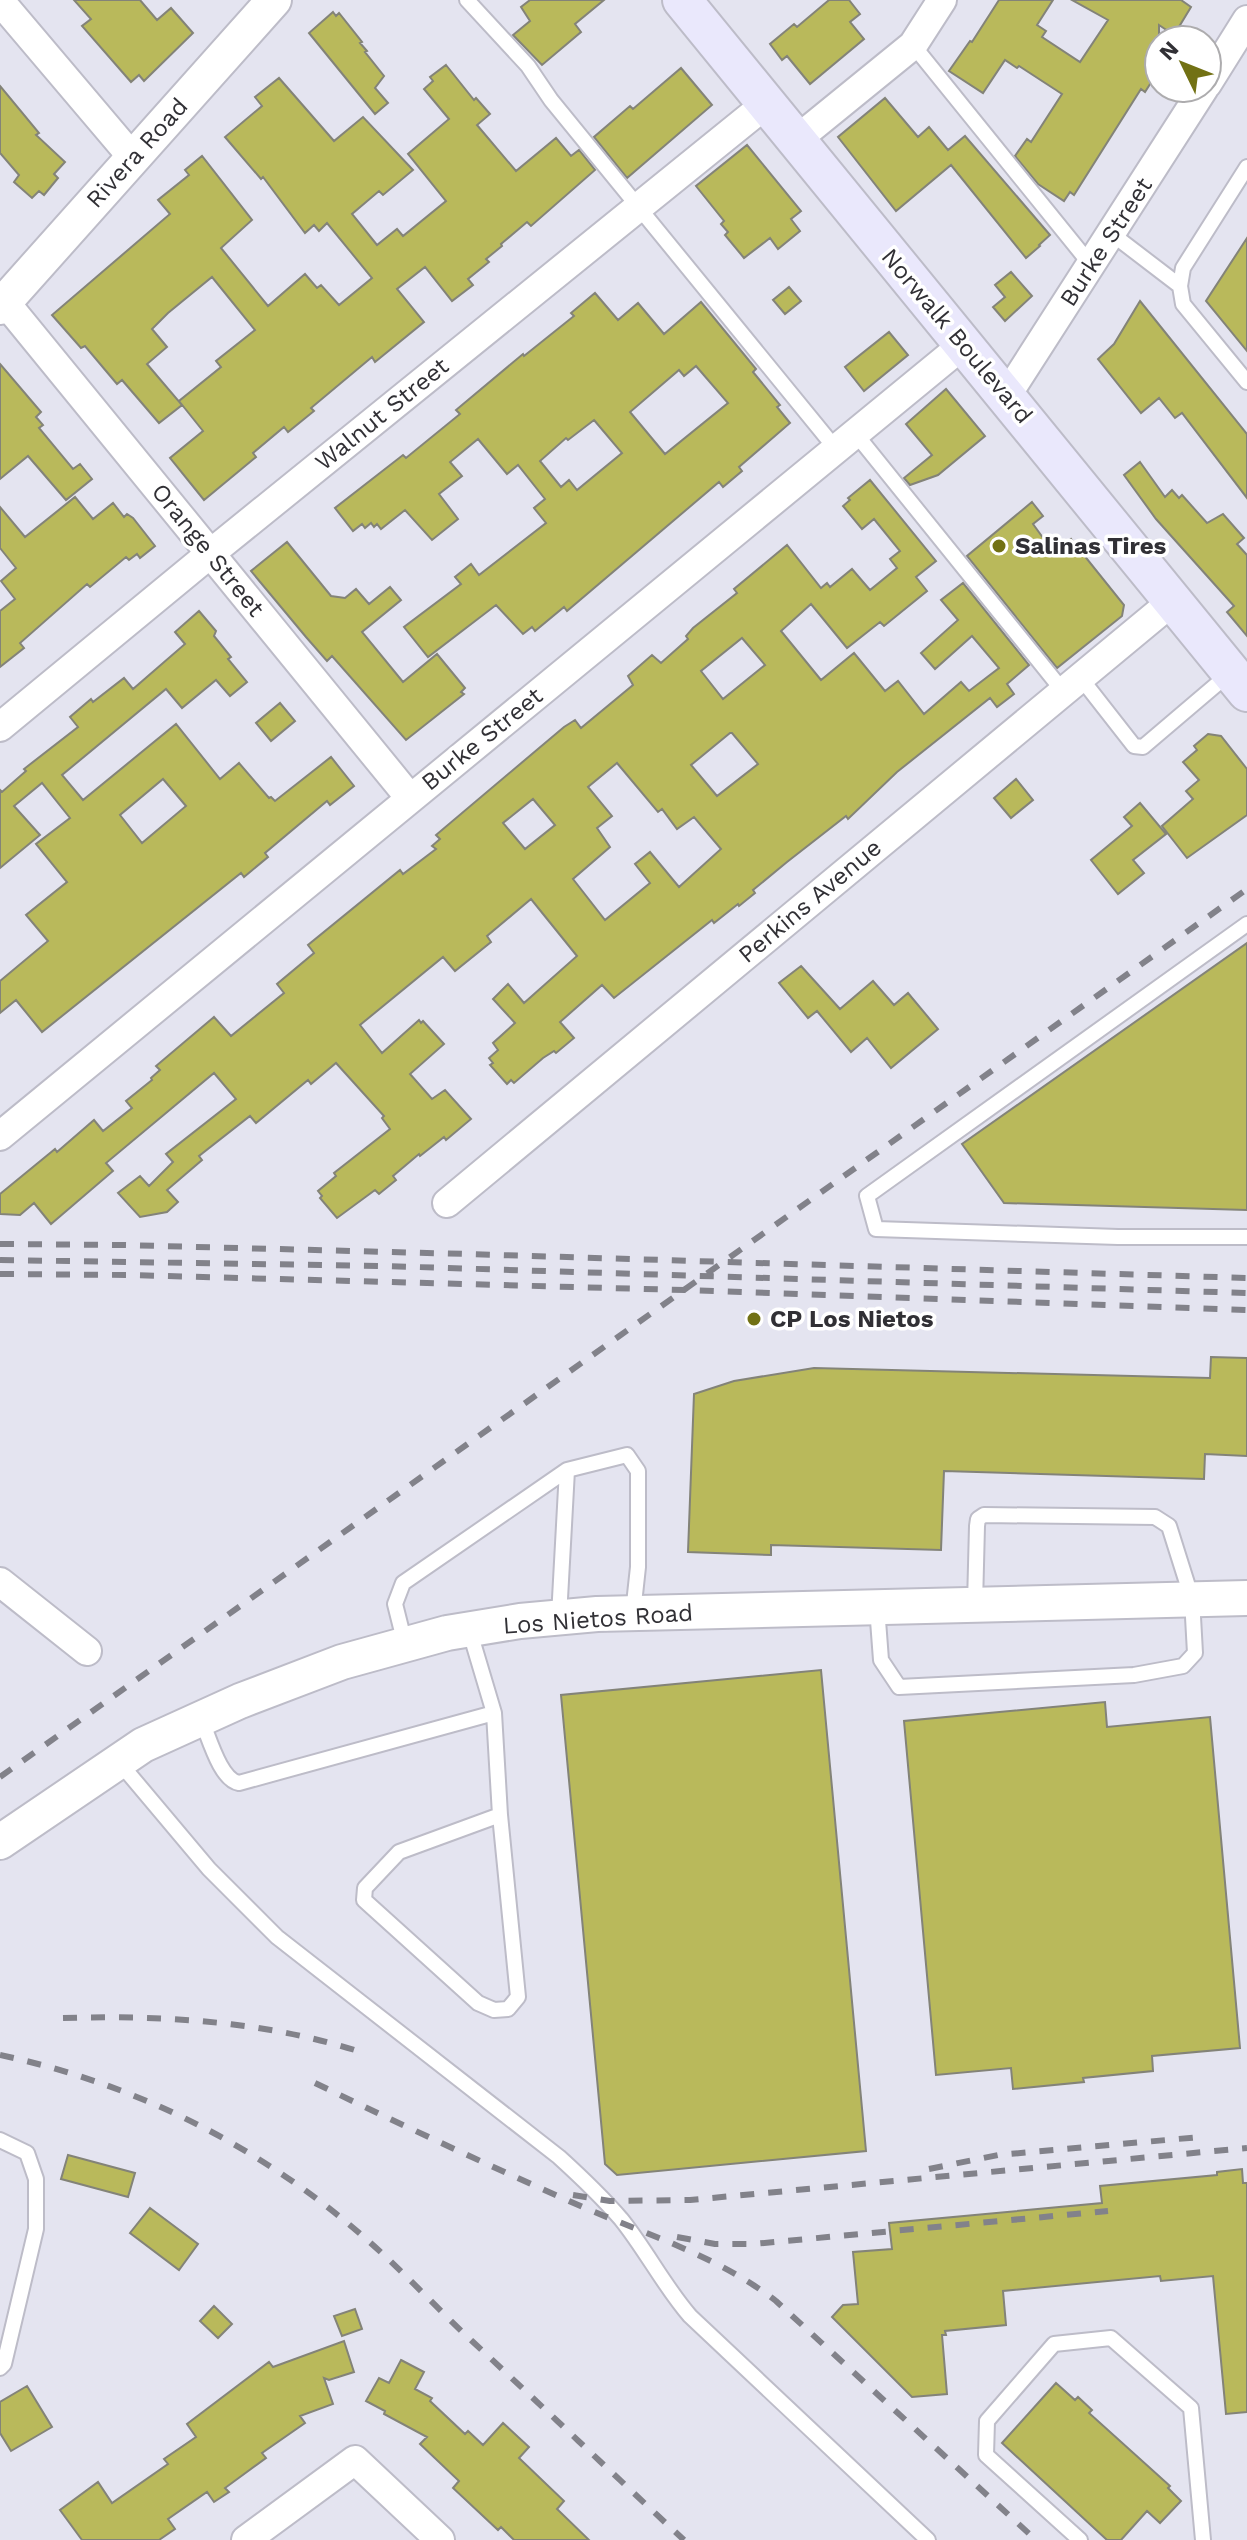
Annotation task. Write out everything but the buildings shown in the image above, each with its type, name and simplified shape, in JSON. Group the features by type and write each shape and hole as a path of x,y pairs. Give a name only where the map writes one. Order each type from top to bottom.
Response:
{"main road":[{"name":"Norwalk Boulevard","path":"682,0 1174,600 1241,690"}],"street":[{"path":"795,141 913,45 942,0"},
{"path":"0,1 133,158"},
{"name":"Rivera Road","path":"2,304 262,8"},
{"name":"Burke Street","path":"1223,59 1247,20"},
{"name":"Walnut Street","path":"0,727 766,104"},
{"name":"Burke Street","path":"1007,395 1195,104"},
{"name":"Orange Street","path":"2,304 211,553 410,798"},
{"name":"Burke Street","path":"0,1136 964,344"},
{"name":"Perkins Avenue","path":"447,1203 1174,600"},
{"path":"0,1582 87,1651"},
{"name":"Los Nietos Road","path":"0,1842 143,1745 342,1662 469,1629 559,1617 633,1613 1247,1598"},
{"path":"246,2540 355,2460 440,2540"}],"lane":[{"path":"467,0 528,66 551,100 638,207 846,441 1072,684 1134,746 1143,747 1241,690"},
{"path":"913,45 1091,265"},
{"path":"1247,167 1183,268 1180,286 1183,304 1247,382"},
{"path":"1112,234 1180,286"},
{"path":"1247,924 867,1196 876,1229 1118,1237 1247,1237"},
{"path":"405,1644 395,1604 403,1583 567,1470 627,1455 638,1471 638,1567 633,1613"},
{"path":"559,1617 567,1470"},
{"path":"877,1607 881,1660 899,1687 1134,1675 1183,1666 1195,1653 1192,1599 1169,1526 1155,1517 984,1515 978,1519 977,1526 975,1605"},
{"path":"469,1629 494,1713 500,1815 518,1997 508,2009 494,2010 478,2003 364,1900 365,1888 399,1852 500,1815"},
{"path":"201,1719 224,1774 234,1783 239,1783 494,1713"},
{"path":"119,1762 209,1869 277,1937 559,2157 585,2181 623,2222 664,2285 690,2316 928,2540"},
{"path":"0,2140 27,2153 36,2179 36,2229 4,2364 0,2368"},
{"path":"1080,2540 986,2455 987,2421 1054,2344 1111,2338 1191,2408 1198,2539"}],"railway":[{"path":"0,1777 1247,889"},
{"path":"0,1244 467,1254 1247,1278"},
{"path":"0,1260 384,1266 1247,1293"},
{"path":"0,1274 685,1290 1247,1310"},
{"path":"63,2018 212,2022 285,2033 358,2051"},
{"path":"0,2055 107,2085 158,2106 207,2129 300,2187 386,2257 684,2540"},
{"path":"315,2083 551,2193 684,2248 754,2286 776,2301 1036,2540"},
{"path":"929,2169 998,2155 1200,2137"},
{"path":"573,2195 610,2201 690,2200 1247,2148"},
{"path":"677,2237 715,2244 753,2244 1108,2211"}],"place":[{"name":"Salinas Tires","path":"999,546"},
{"name":"CP Los Nietos","path":"754,1319"}]}
